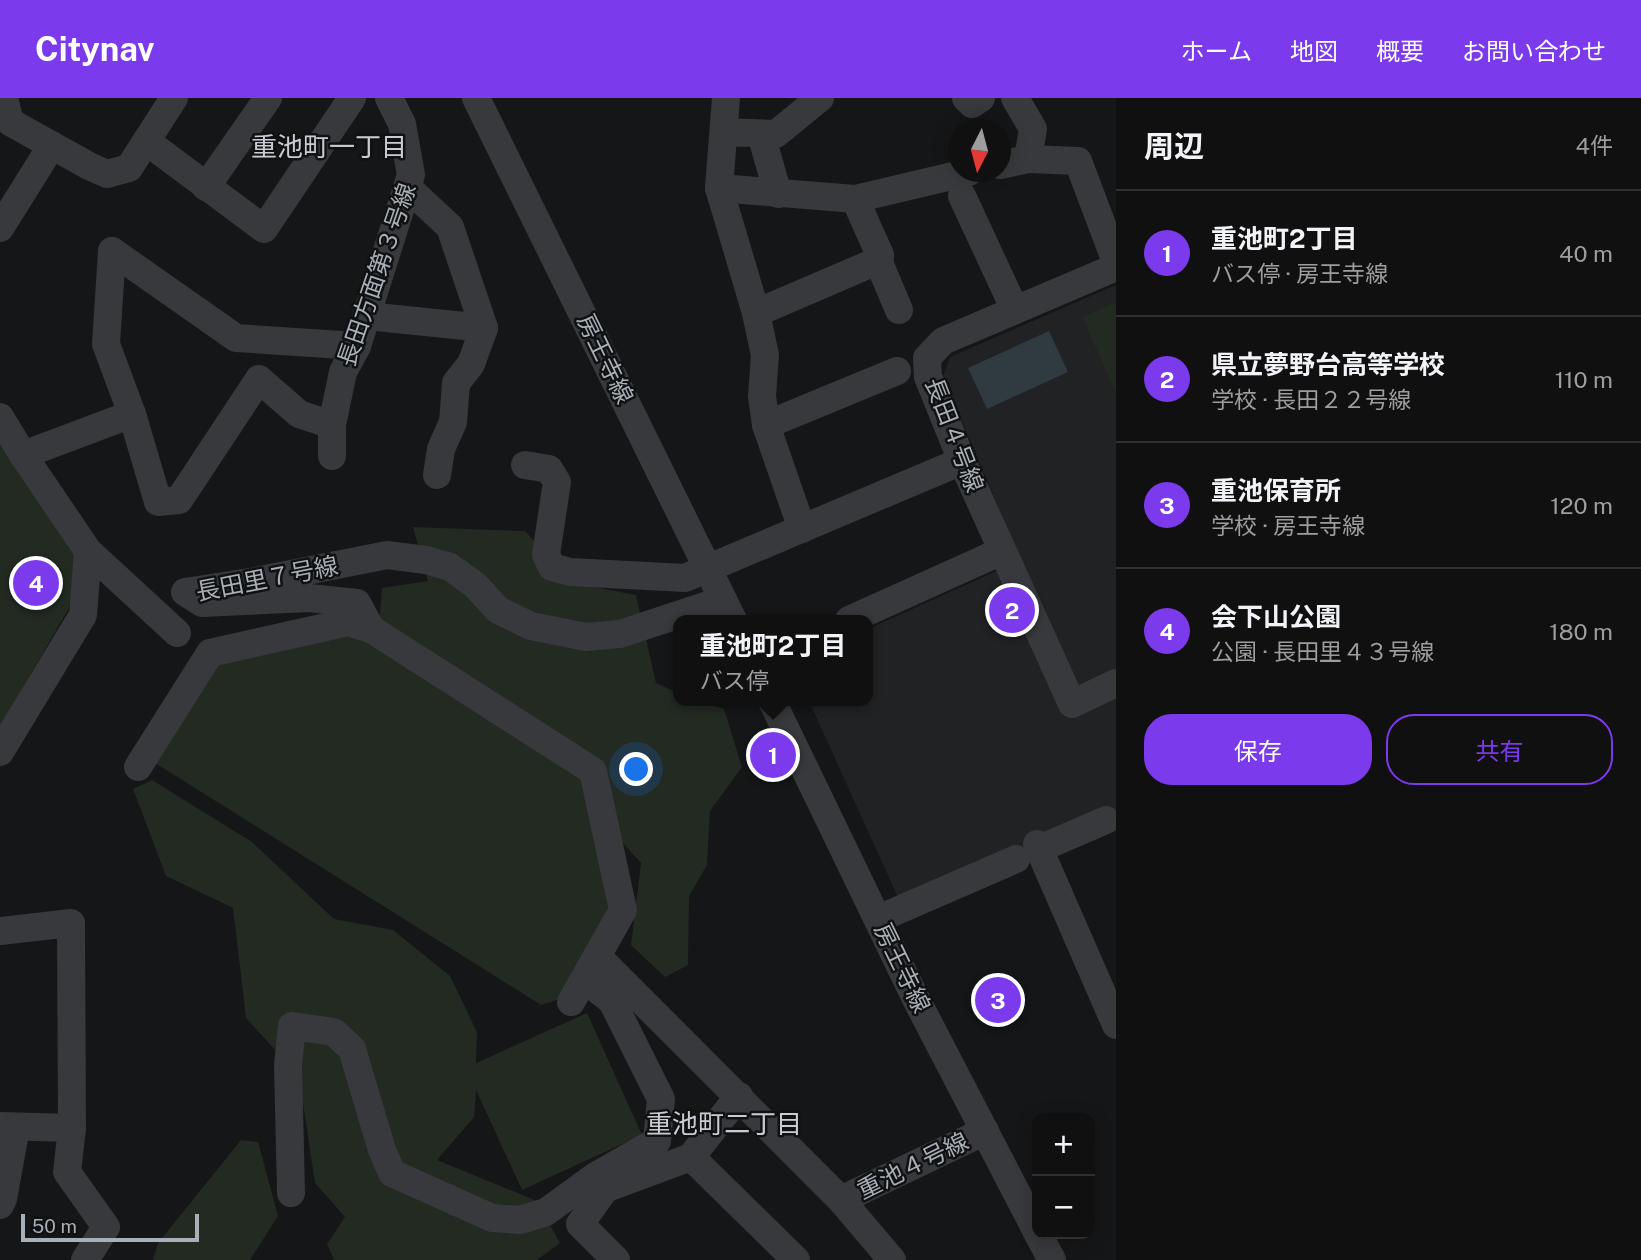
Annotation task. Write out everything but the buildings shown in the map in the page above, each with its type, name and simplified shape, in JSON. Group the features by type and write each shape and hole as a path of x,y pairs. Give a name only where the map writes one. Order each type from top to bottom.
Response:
{"street":[{"path":"4,98 10,122 107,174 129,167 174,98"},
{"path":"206,187 268,98"},
{"path":"146,141 264,229 352,98"},
{"name":"長田方面第３号線","path":"332,456 332,425 343,372 357,346 411,175 402,124 389,98"},
{"name":"房王寺線","path":"476,98 728,610"},
{"path":"726,98 719,188 757,313 765,355 762,396 766,425 802,529"},
{"path":"724,132 776,134 820,98"},
{"path":"966,98 972,104 981,98"},
{"path":"1015,98 1033,129 1028,159"},
{"path":"761,134 778,194"},
{"path":"0,228 52,145"},
{"path":"1011,163 1028,159 1078,160 1116,262"},
{"path":"719,188 855,199 966,184 1015,310"},
{"path":"408,188 450,227 484,328 471,364 456,383 453,422 441,449 437,475"},
{"path":"855,199 880,255 880,265 899,310"},
{"path":"332,425 299,414 259,379 179,499 158,502 132,414 106,344 112,251 236,338 357,346"},
{"path":"757,313 868,265 880,265"},
{"name":"長田４号線","path":"1116,267 943,341 927,358 928,377 962,461 1072,704 1116,683"},
{"path":"367,316 484,328"},
{"path":"766,425 897,371"},
{"path":"23,455 132,414"},
{"path":"0,417 88,551 177,633"},
{"path":"525,466 549,469 557,482 546,555 552,567 570,572 685,578 962,461"},
{"path":"0,752 83,615 88,551"},
{"path":"860,615 1002,551"},
{"name":"長田里７号線","path":"256,592 387,555 426,560 450,567 475,585 498,610 531,626 586,637 620,634 673,622"},
{"path":"256,592 256,642"},
{"name":"長田里７号線","path":"256,592 357,603 371,629 593,771 623,910 584,979"},
{"name":"長田里７号線","path":"706,615 728,610"},
{"path":"138,767 210,653 348,622 371,629"},
{"name":"房王寺線","path":"774,706 877,919 1032,1221"},
{"path":"877,919 1031,850 1106,820"},
{"path":"1031,850 1116,1025"},
{"path":"0,931 71,923 72,1128 67,1172 106,1227 85,1260"},
{"path":"584,979 739,1096 841,1200 892,1260"},
{"path":"291,1193 288,1065 292,1026 334,1032 352,1049 382,1150 392,1174 492,1218 520,1220 546,1212 594,1177 657,1141 661,1099 612,1001 584,979"},
{"path":"615,1260 580,1224 605,1189 691,1157 739,1096"},
{"path":"0,1205 3,1199 8,1126 72,1128"},
{"name":"重池４号線","path":"841,1200 985,1131"},
{"path":"691,1157 796,1260"},
{"name":"房王寺線","path":"1041,1239 1052,1260"}],"shaded area":[{"path":"1116,285 1116,809 901,904 811,706 873,706 873,627 1021,560 943,377 950,357"},
{"path":"1116,302 1116,393 1082,317"},
{"path":"1049,331 1068,372 987,409 968,368"},
{"path":"0,436 76,558 69,608 0,727"},
{"path":"413,527 525,531 573,583 636,595 656,683 673,691 673,706 715,706 724,709 742,767 710,811 707,865 689,896 688,965 665,977 631,945 641,863 619,839 606,764 379,627 382,588 428,581"},
{"path":"351,633 584,777 610,910 560,999 541,1005 155,763 220,660"},
{"path":"152,780 252,842 334,919 393,930 450,976 477,1032 476,1063 587,1013 642,1135 522,1190 476,1090 474,1117 437,1160 537,1201 560,1243 537,1260 334,1260 327,1244 345,1217 315,1183 299,1076 246,1018 233,908 166,876 133,789"},
{"path":"241,1140 258,1142 278,1216 250,1260 153,1260 158,1243"}],"place":[{"name":"会下山公園","path":"36,583"},
{"name":"県立夢野台高等学校","path":"1012,610"},
{"name":"重池町2丁目","path":"773,755"},
{"name":"重池保育所","path":"998,1000"}],"district":[{"name":"重池町一丁目","path":"329,147"},
{"name":"重池町二丁目","path":"724,1124"}]}
